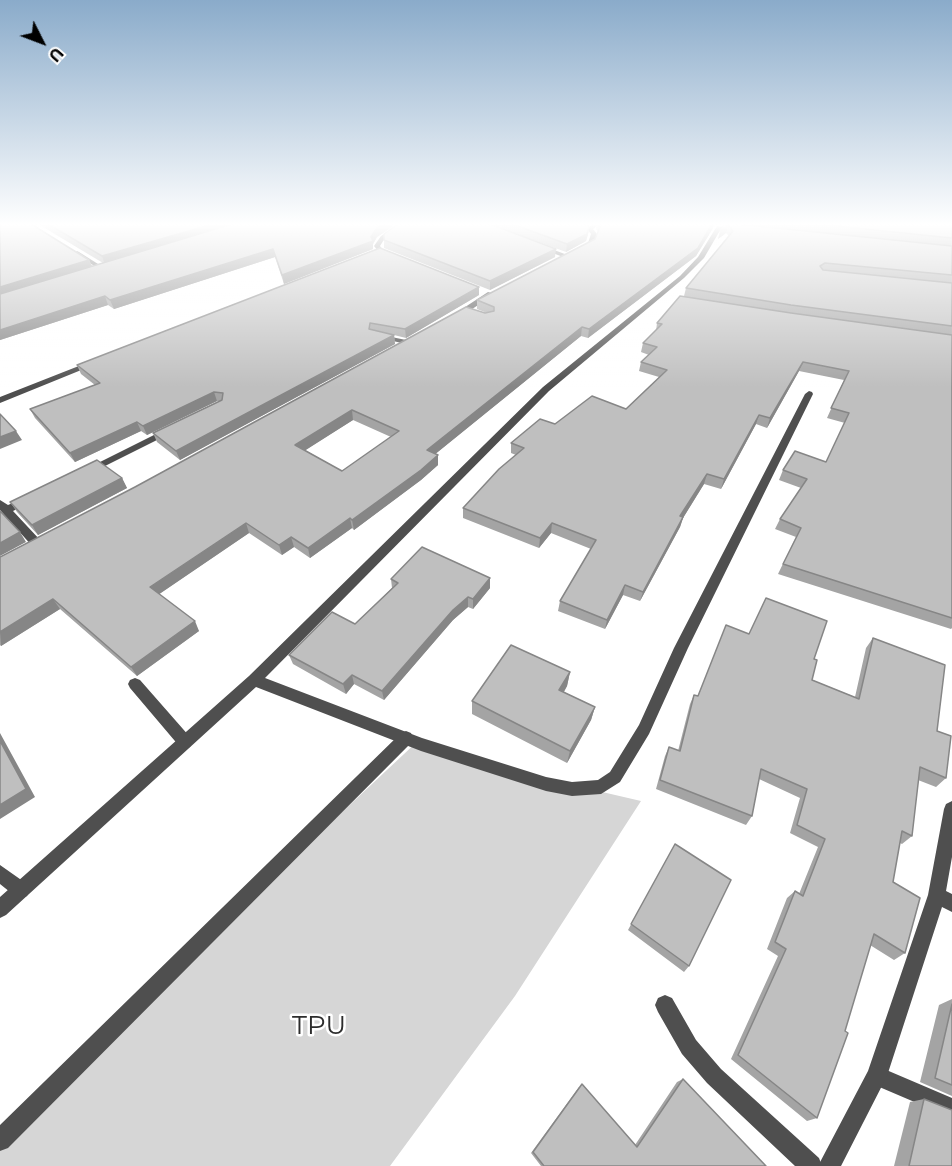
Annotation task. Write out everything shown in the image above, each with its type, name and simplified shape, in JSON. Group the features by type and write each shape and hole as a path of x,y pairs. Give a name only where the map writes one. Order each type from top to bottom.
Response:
{"street":[{"path":"0,909 254,680 546,389 666,298 683,278"},
{"path":"446,320 500,289"},
{"path":"480,291 490,295"},
{"path":"466,310 477,313"},
{"path":"375,336 406,342"},
{"path":"398,347 416,336"},
{"path":"0,400 98,361"},
{"path":"254,680 406,738 546,784 589,790 601,787 615,777 644,729 681,648 808,394"},
{"path":"78,475 180,425"},
{"path":"37,495 3,507 38,544"},
{"path":"135,684 185,742"},
{"path":"0,1140 406,738"},
{"path":"829,1166 877,1076 944,899 952,809"},
{"path":"0,873 21,890"},
{"path":"665,1005 689,1047 714,1076 811,1166"},
{"path":"877,1076 952,1108"}],"green space":[{"name":"TPU","path":"420,739 555,781 641,801 515,996 390,1166 0,1166 0,1147 211,935"}],"building":[{"path":"0,278 28,278 0,287"},
{"path":"52,278 179,278 110,300 105,296 0,330 0,294"},
{"path":"301,278 457,278 479,287 405,329 370,323 369,329 394,335 176,451 153,433 222,400 223,393 214,392 143,426 137,422 70,453 30,409 100,383 77,365"},
{"path":"519,278 657,278 589,329 582,327 427,450 438,455 421,470 352,520 350,518 308,548 291,537 279,545 246,523 150,587 195,621 131,667 53,599 0,632 0,557 135,487 466,307 485,313 494,311 494,307 477,300","holes":["352,410 399,431 342,471 295,445"]},
{"path":"694,278 906,278 952,283 952,326 791,305 686,288"},
{"path":"680,296 952,335 952,618 783,564 801,528 780,519 807,479 783,470 795,451 826,462 849,413 831,408 849,371 803,362 770,418 759,415 724,479 707,474 680,516 683,517 643,592 625,585 607,620 560,601 596,540 552,523 540,538 463,508 499,469 524,448 511,443 540,419 555,424 592,396 626,409 667,370 641,362 657,347 643,343 662,324 657,323"},
{"path":"0,414 16,431 0,437"},
{"path":"97,460 122,478 32,525 10,502"},
{"path":"0,511 20,532 0,543"},
{"path":"422,547 490,578 473,599 468,597 453,610 382,691 352,675 343,684 289,655 332,612 355,624 398,583 391,579"},
{"path":"766,598 827,621 814,659 817,660 812,680 859,699 873,638 945,665 937,731 951,736 946,778 920,767 912,836 902,831 893,882 920,898 905,953 874,934 845,1031 848,1033 817,1118 738,1055 786,949 775,942 795,891 803,896 825,839 797,825 807,789 761,769 752,816 660,780 669,747 680,751 694,695 698,696 726,625 749,634"},
{"path":"511,645 570,672 559,690 595,707 570,751 472,701"},
{"path":"0,741 26,789 0,805"},
{"path":"675,844 731,880 689,966 631,924"},
{"path":"952,1004 952,1085 935,1078"},
{"path":"683,1079 766,1166 544,1166 533,1152 582,1084 637,1147"},
{"path":"924,1099 952,1110 952,1166 909,1166"}]}
